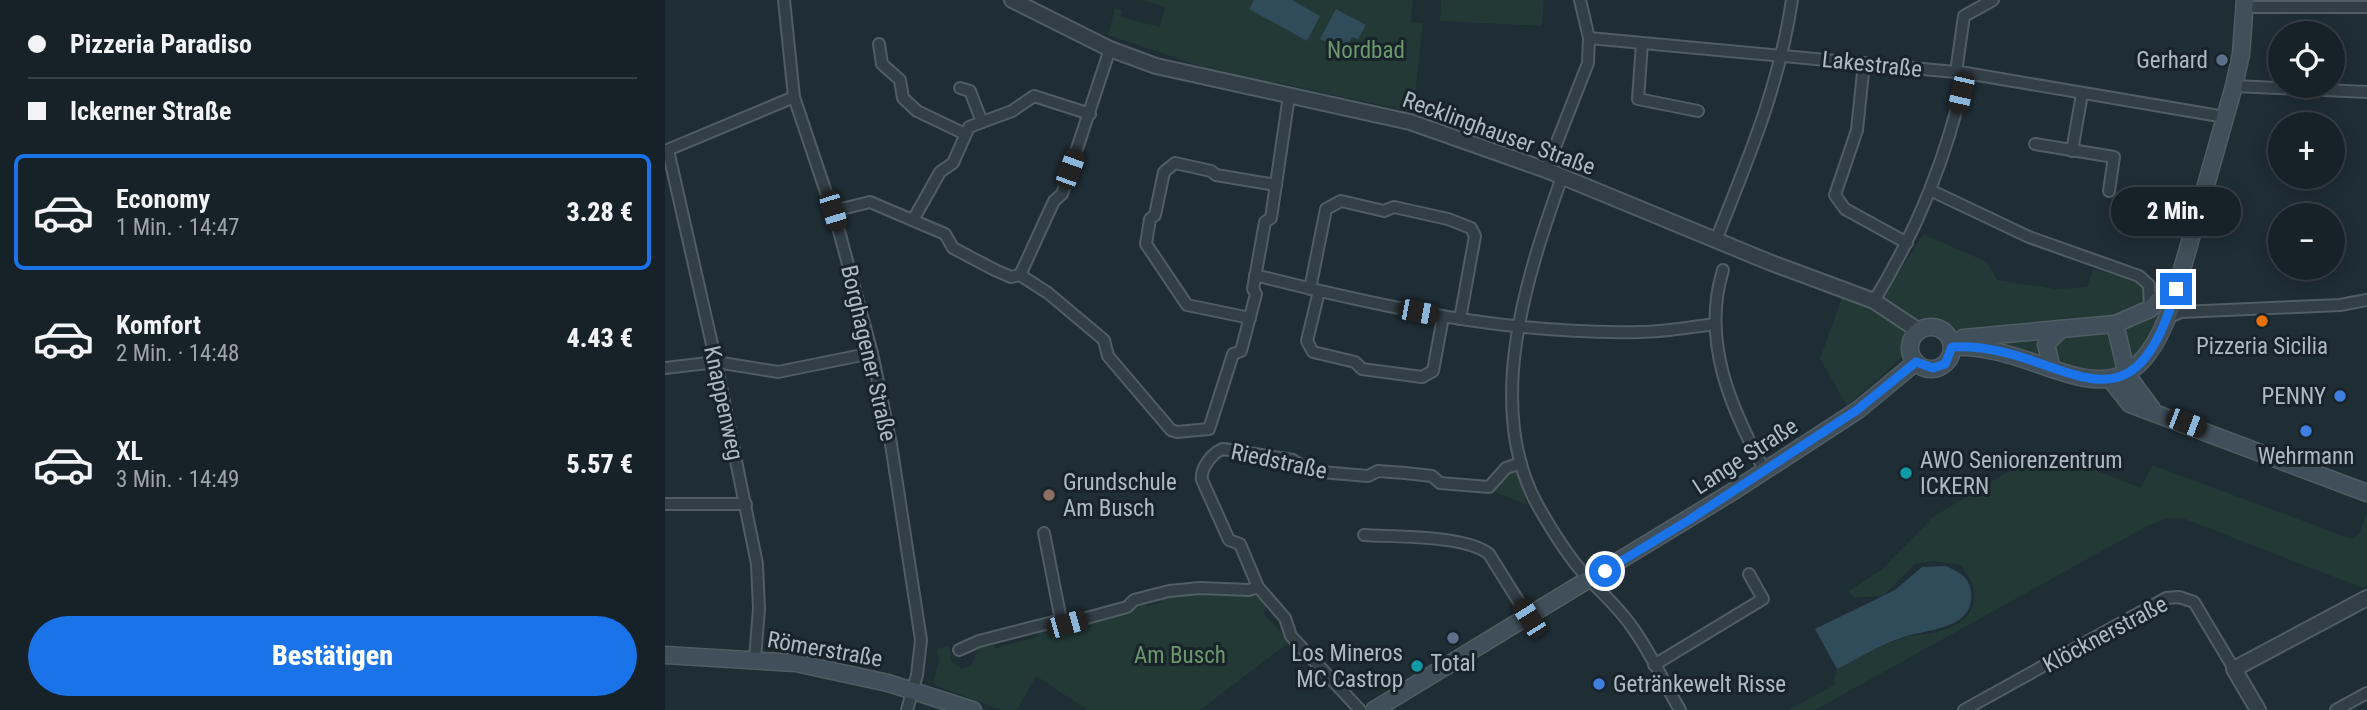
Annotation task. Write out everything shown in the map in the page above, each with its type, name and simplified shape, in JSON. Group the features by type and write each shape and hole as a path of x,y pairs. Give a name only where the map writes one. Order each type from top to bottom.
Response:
{"main road":[{"path":"2127,375 2154,347 2167,318 2234,86 2244,4"},
{"path":"2150,309 2170,291 2181,273"},
{"name":"Recklinghauser Straße","path":"1951,343 2115,324 2150,309"},
{"path":"2115,324 2127,375 2139,395 2154,411"},
{"name":"Recklinghauser Straße","path":"1919,331 1936,327 1951,343 1985,347 2081,377 2111,380 2127,375"},
{"path":"2052,369 2046,344 2061,329"},
{"path":"1919,331 1911,345 1916,362 1927,368 1939,367 1949,359 1951,343"},
{"name":"Lange Straße","path":"1374,710 1529,618 1765,471 1857,410 1916,362"},
{"path":"2111,380 2130,404 2367,493"},
{"name":"Römerstraße","path":"665,655 755,658 823,668 913,691 973,710"}],"street":[{"name":"Borghagener Straße","path":"784,0 794,97 833,211 872,353 891,444 903,532 920,620 921,652 907,710"},
{"name":"Recklinghauser Straße","path":"1013,0 1110,49 1177,72 1409,122 1546,170 1874,302 1919,331"},
{"path":"1546,170 1588,63 1589,38 1580,0"},
{"path":"1716,240 1755,143 1784,55 1792,0"},
{"path":"1874,302 1932,191 1952,134 1961,73 1964,16 1993,0"},
{"path":"2244,4 2367,7"},
{"name":"Lakestraße","path":"1589,38 1961,73 2225,117"},
{"path":"1642,43 1638,99 1697,111"},
{"path":"879,44 882,64 900,80 903,97 917,111 965,134"},
{"path":"1020,275 1054,201 1062,194 1110,49"},
{"path":"1864,63 1857,130 1835,195 1845,209 1907,243"},
{"path":"2234,86 2367,92"},
{"path":"960,88 970,92 982,122"},
{"path":"2072,151 2082,94"},
{"path":"913,220 940,172 953,163 969,127 1012,111 1034,96 1090,114"},
{"path":"833,211 870,202 945,234 953,248 985,265 1011,276 1020,275 1048,293 1104,340 1108,355 1171,429 1177,432 1206,430 1212,425 1233,354 1241,351 1250,318 1255,275 1276,185 1289,96"},
{"path":"666,150 794,97"},
{"path":"2035,144 2114,157 2109,191"},
{"name":"Knappenweg","path":"666,150 716,362 745,504 759,589 755,658"},
{"path":"1250,318 1187,305 1146,244 1150,219 1155,215 1164,172 1175,163 1211,171 1216,176 1276,185"},
{"path":"1562,177 1529,272 1518,328 1513,377 1514,419 1521,463 1537,504 1579,568 1632,627 1680,710"},
{"path":"1932,191 2029,237 2139,276 2149,285 2150,309"},
{"path":"1443,317 1433,371 1422,377 1362,369 1355,362 1313,352 1307,341 1327,209 1341,201 1384,211 1394,207 1448,219 1471,228 1475,236 1460,319"},
{"path":"1723,270 1714,299 1715,324 1728,396 1737,419 1765,471"},
{"path":"1255,275 1443,317 1518,328 1642,332 1715,324"},
{"path":"2167,318 2181,312 2340,305 2367,300"},
{"path":"665,368 716,362 778,372 872,353"},
{"name":"Riedstraße","path":"1360,710 1291,636 1285,618 1258,587 1240,544 1229,540 1202,480 1202,470 1219,449 1293,460 1309,471 1368,475 1377,471 1405,473 1432,476 1440,483 1489,487 1510,465 1521,463"},
{"path":"665,504 745,504"},
{"path":"1044,533 1061,620 1067,624 1127,607 1134,600 1169,591 1200,588 1249,590 1258,587"},
{"path":"1364,535 1444,541 1482,548 1489,554 1529,618"},
{"path":"1654,665 1763,599 1749,574"},
{"name":"Klöcknerstraße","path":"1964,710 2166,598 2179,597 2193,602 2234,669"},
{"path":"2258,710 2234,669 2367,598"},
{"path":"960,650 979,641 1061,620"},
{"path":"2336,710 2367,693"}],"green space":[{"name":"Nordbad","path":"1140,0 1413,0 1411,22 1423,23 1413,112 1203,67 1108,35 1115,8 1122,10 1121,17 1160,27 1165,7"},
{"path":"1441,0 1544,0 1542,26 1440,21"},
{"path":"1923,234 1987,262 1997,280 2056,289 2087,287 2093,269 2139,282 2166,309 2134,364 2098,376 1957,342 1949,330 1926,321 1908,337 1907,353 1847,406 1820,359 1842,297 1875,311"},
{"path":"2054,454 2141,488 2152,465 2352,539 2359,534 2367,511 2367,586 2363,588 2182,518 2168,518 2147,526 1815,710 1789,710 1836,684 1834,678 1837,669 1888,643 1946,629 1966,616 1972,608 1973,588 1960,565 1933,561 1915,564 1883,596 1854,598 1849,591 1881,570 1933,517 2017,466"},
{"path":"1512,470 1516,471 1527,505 1494,492"},
{"name":"Am Busch","path":"1201,592 1264,597 1267,601 1264,614 1290,642 1200,710 1087,710 1036,676 1017,710 1001,710 937,686 933,681 939,661 937,649 949,646 952,662 962,669 971,666 980,646 990,643 996,648 1040,636 1034,632 1054,626 1062,631 1131,611 1142,601 1148,606 1162,602 1157,597"}],"water":[{"path":"1254,0 1292,0 1320,16 1307,41 1249,9"},
{"path":"1336,9 1366,25 1358,39 1352,37 1344,51 1320,39"},
{"path":"1946,566 1962,575 1971,591 1971,603 1959,620 1898,639 1837,669 1815,629 1895,590 1922,567"}],"place":[{"name":"Gerhard","path":"2222,60"},
{"name":"Pizzeria Sicilia","path":"2262,321"},
{"name":"PENNY","path":"2340,396"},
{"name":"Wehrmann","path":"2306,431"},
{"name":"AWO Seniorenzentrum ICKERN","path":"1906,473"},
{"name":"Grundschule Am Busch","path":"1049,495"},
{"name":"Total","path":"1453,638"},
{"name":"Los Mineros MC Castrop","path":"1417,666"},
{"name":"Getränkewelt Risse","path":"1599,684"}],"route":[{"path":"1605,571 1689,520 1857,410 1916,362 1927,368 1945,364 1952,347 1985,347 2095,380 2111,380 2127,375 2141,363 2159,340 2176,289"}]}
